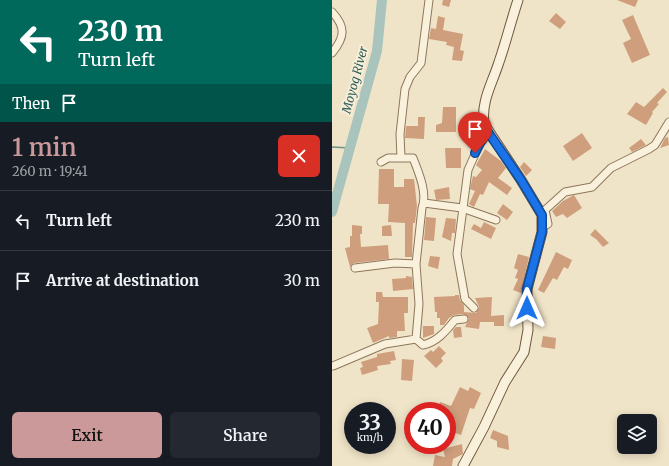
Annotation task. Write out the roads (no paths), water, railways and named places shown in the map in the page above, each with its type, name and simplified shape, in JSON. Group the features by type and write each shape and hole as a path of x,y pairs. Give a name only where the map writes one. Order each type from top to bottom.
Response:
{"street":[{"path":"401,158 400,134 405,89 410,77 421,62 429,0"},
{"path":"463,466 484,427 505,382 521,358 526,345 528,330 527,289 542,227 542,215 521,180 488,132 484,124 483,115 486,93 498,64 518,0"},
{"path":"332,12 340,22 343,29 338,43 332,53"},
{"path":"542,227 548,224 545,210 557,197 565,192 592,187 611,168 649,149 654,145 669,122"},
{"path":"474,308 465,299 457,260 462,208 470,166 480,143 488,132"},
{"path":"381,162 388,158 413,158 420,176 424,203 422,208 416,264 419,297 416,338 423,345 434,342 452,326 455,320 464,319"},
{"path":"424,203 462,208 496,220"},
{"path":"355,268 395,264 416,264"},
{"path":"333,366 385,344 416,338"}],"waterway":[{"name":"Moyog River","path":"332,212 377,51 382,0"},
{"path":"332,147 350,148"}]}
